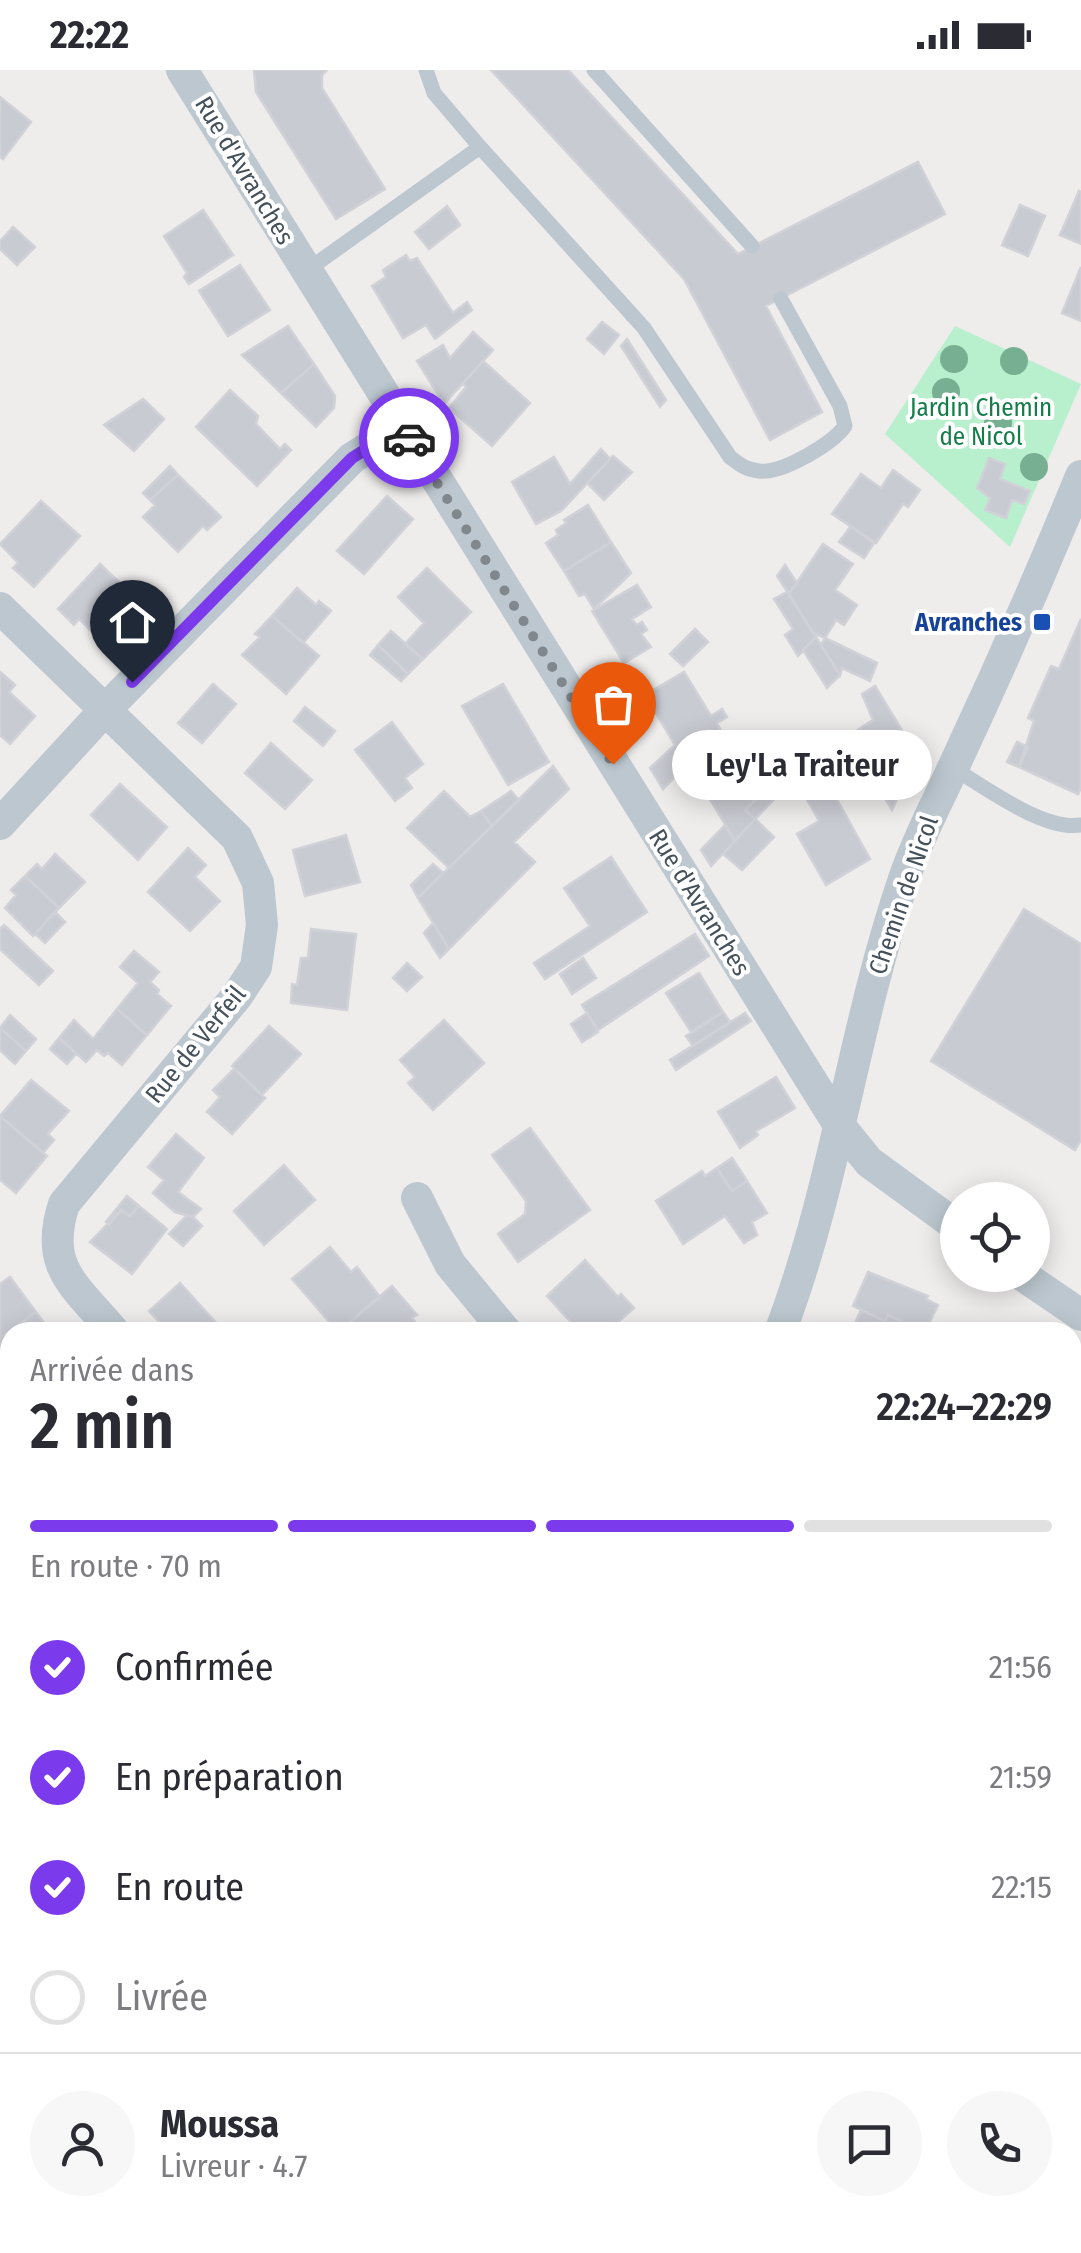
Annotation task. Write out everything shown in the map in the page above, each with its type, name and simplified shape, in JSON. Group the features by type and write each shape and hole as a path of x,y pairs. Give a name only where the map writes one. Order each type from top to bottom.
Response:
{"street":[{"name":"Rue d'Avranches","path":"197,75 306,271 838,1126 868,1162 940,1214"},
{"path":"0,824 105,710 352,458 402,426"},
{"name":"Chemin de Nicol","path":"783,1322 824,1200 868,998 904,881 923,827 953,768 1081,476"},
{"name":"Rue de Verfeil","path":"0,608 237,838 258,883 262,925 256,967 237,996 64,1204 54,1233 61,1268 106,1322"},
{"path":"417,1198 450,1264 498,1322"},
{"path":"1046,1292 1081,1316"}],"lane":[{"path":"426,70 434,93 644,328 730,456 743,467 762,472 782,467 836,438 845,426 840,406 781,299"},
{"path":"594,70 752,246"},
{"name":"Rue d'Avranches","path":"306,271 480,147"},
{"path":"953,768 1026,811 1068,828 1081,826"}],"green space":[{"name":"Jardin Chemin de Nicol","path":"955,326 1081,384 1010,547 885,434"}],"building":[{"path":"254,70 327,70 322,75 322,88 385,189 336,219 256,92"},
{"path":"491,70 568,70 738,254 918,162 945,214 766,306 822,412 770,440 684,279"},
{"path":"0,97 31,122 3,159 0,157"},
{"path":"1081,192 1081,244 1060,235"},
{"path":"1020,205 1045,216 1028,256 1002,245"},
{"path":"447,206 460,225 429,249 415,232"},
{"path":"203,210 233,255 189,284 184,277 187,273 164,236"},
{"path":"13,227 35,247 17,265 0,249 0,241"},
{"path":"406,255 410,261 417,258 453,313 467,302 472,310 435,339 426,325 403,338 372,286 386,277 383,270"},
{"path":"240,265 270,310 228,336 199,291"},
{"path":"1081,267 1081,321 1062,313"},
{"path":"602,322 619,335 604,354 587,339"},
{"path":"288,326 314,364 281,393 242,355"},
{"path":"473,332 493,350 444,404 417,361 443,345 450,358"},
{"path":"627,339 666,400 660,407 621,346"},
{"path":"483,361 530,403 492,446 449,408 466,387 463,383"},
{"path":"314,364 335,396 334,408 316,427 281,393"},
{"path":"230,390 258,416 256,424 280,449 285,444 291,450 257,486 196,427"},
{"path":"143,399 164,419 134,451 104,425"},
{"path":"601,449 610,459 561,511 536,524 512,482 554,457 570,484"},
{"path":"613,456 632,472 604,500 587,483"},
{"path":"989,458 1005,464 1000,479 1030,491 1024,504 1012,500 1006,518 985,510 990,498 977,488"},
{"path":"170,466 178,475 150,500 143,493"},
{"path":"893,470 920,490 908,507 903,504 876,543 832,514 861,474 881,488"},
{"path":"178,475 221,517 207,530 203,526 178,552 143,517 155,505 150,500"},
{"path":"387,496 413,519 364,574 337,551"},
{"path":"41,501 80,536 34,587 13,568 18,563 0,544"},
{"path":"588,505 611,542 564,571 546,543 558,535 556,530 566,523 564,520"},
{"path":"851,526 874,543 864,558 839,542"},
{"path":"611,542 631,573 594,609 585,594 579,596 564,571"},
{"path":"823,544 853,564 835,590 857,605 844,625 836,620 825,638 813,633 789,594"},
{"path":"100,564 140,602 103,642 79,619 74,625 58,609"},
{"path":"785,565 797,583 789,594 777,576"},
{"path":"427,568 471,612 423,659 405,644 424,623 398,597"},
{"path":"637,585 651,607 632,619 637,625 642,622 647,630 641,634 651,647 624,663 592,611"},
{"path":"297,588 316,605 319,601 331,611 303,643 272,616"},
{"path":"787,592 816,637 798,656 785,635 793,629 774,599"},
{"path":"272,616 319,656 286,694 242,655 260,637 255,634"},
{"path":"1081,619 1078,794 1019,767 1034,721 1028,718 1051,666 1059,669"},
{"path":"695,629 708,642 683,666 670,654"},
{"path":"391,631 423,659 408,674 378,645"},
{"path":"816,637 840,675 827,688 803,650"},
{"path":"825,638 877,663 870,681 842,668 840,675 821,645"},
{"path":"378,645 408,674 401,681 370,655"},
{"path":"0,672 15,685 9,692 35,716 10,744 0,735"},
{"path":"684,672 711,716 722,709 727,717 717,723 721,731 663,789 650,768 675,745 645,695"},
{"path":"213,684 236,704 202,743 178,723"},
{"path":"503,684 549,762 508,785 462,706"},
{"path":"875,686 917,755 892,810 848,736 873,720 862,694"},
{"path":"305,707 335,731 323,746 294,721"},
{"path":"392,722 423,764 405,778 412,788 395,801 355,750"},
{"path":"721,731 746,772 708,796 688,764"},
{"path":"1017,742 1028,747 1019,767 1007,762"},
{"path":"271,743 312,780 285,809 245,773"},
{"path":"815,759 824,776 801,789 795,778"},
{"path":"553,766 569,789 514,842 535,862 449,949 418,898"},
{"path":"746,772 761,795 745,810 755,819 735,841 708,796"},
{"path":"783,772 792,781 755,819 745,810"},
{"path":"824,776 870,859 826,885 797,834 819,821 801,789"},
{"path":"120,784 167,827 138,860 91,815"},
{"path":"444,791 470,817 481,811 492,826 449,868 407,828"},
{"path":"511,791 519,800 492,826 481,811"},
{"path":"755,819 774,837 742,870 723,854"},
{"path":"725,825 735,841 711,866 701,850"},
{"path":"346,835 360,882 305,896 293,850"},
{"path":"188,848 206,865 195,877 220,901 190,931 148,892"},
{"path":"55,854 85,882 59,908 25,876 37,864 42,869"},
{"path":"611,857 647,912 545,979 534,963 590,926 564,888"},
{"path":"433,864 443,873 418,898 411,885"},
{"path":"25,876 59,908 33,936 5,908 16,895 11,890"},
{"path":"1024,909 1081,944 1081,1140 1075,1150 931,1061"},
{"path":"55,912 65,922 45,943 35,934"},
{"path":"433,923 449,949 440,958 424,933"},
{"path":"4,925 53,971 39,985 0,949 0,929"},
{"path":"311,929 356,934 347,1010 291,1003 292,984 297,985 301,958 308,958"},
{"path":"695,934 709,956 598,1030 582,1005"},
{"path":"134,951 159,972 150,982 171,1006 147,1035 117,1009 138,983 120,967"},
{"path":"583,958 596,978 572,994 560,974"},
{"path":"407,963 422,977 407,991 393,978"},
{"path":"699,973 723,1012 691,1032 666,993"},
{"path":"117,1009 147,1035 122,1065 108,1053 104,1056 97,1050 86,1062 59,1038 74,1020 93,1039"},
{"path":"723,1012 730,1022 693,1046 686,1036"},
{"path":"587,1013 598,1032 582,1042 571,1024"},
{"path":"745,1013 751,1021 676,1070 670,1060"},
{"path":"10,1015 36,1039 26,1051 0,1028"},
{"path":"444,1020 484,1063 433,1110 408,1083 415,1077 400,1060"},
{"path":"269,1026 301,1054 262,1095 232,1066"},
{"path":"0,1028 26,1051 15,1064 0,1050"},
{"path":"59,1038 76,1054 67,1064 50,1049"},
{"path":"234,1069 265,1098 232,1134 207,1112 220,1097 213,1090"},
{"path":"776,1077 795,1108 756,1131 758,1135 740,1148 718,1112"},
{"path":"31,1080 69,1111 48,1134 54,1140 43,1153 0,1116"},
{"path":"0,1116 47,1156 16,1193 0,1180"},
{"path":"530,1128 590,1210 518,1262 498,1234 525,1214 526,1201 492,1155"},
{"path":"176,1134 204,1158 178,1192 201,1209 193,1217 175,1212 153,1193 164,1180 148,1167"},
{"path":"732,1158 747,1181 732,1191 717,1168"},
{"path":"284,1165 315,1200 264,1245 234,1211"},
{"path":"717,1168 732,1191 747,1181 767,1213 752,1222 757,1235 744,1243 725,1216 683,1244 656,1201 702,1171 705,1176"},
{"path":"127,1196 139,1206 130,1216 121,1210 109,1225 106,1222"},
{"path":"139,1206 167,1229 132,1274 90,1242 121,1210 130,1216"},
{"path":"186,1216 202,1226 183,1246 169,1234"},
{"path":"330,1247 351,1272 357,1267 380,1297 350,1322 329,1322 292,1279"},
{"path":"585,1260 618,1297 621,1294 634,1308 618,1322 571,1322 547,1296"},
{"path":"868,1272 928,1296 926,1299 938,1305 930,1322 901,1322 888,1315 885,1321 853,1306"},
{"path":"10,1277 36,1312 22,1322 0,1322 0,1284"},
{"path":"180,1283 215,1322 159,1322 149,1311"},
{"path":"392,1286 417,1315 412,1318 415,1322 350,1322"},
{"path":"861,1310 885,1321 888,1315 901,1321 901,1322 856,1322"},
{"path":"36,1312 44,1322 22,1322"}],"way so far":[{"path":"409,438 613,764"}],"place":[{"name":"Avranches","path":"1042,622"},
{"name":"Ley'La Traiteur","path":"613,764"}],"route":[{"path":"132,682 352,458 402,426 409,438"}]}
